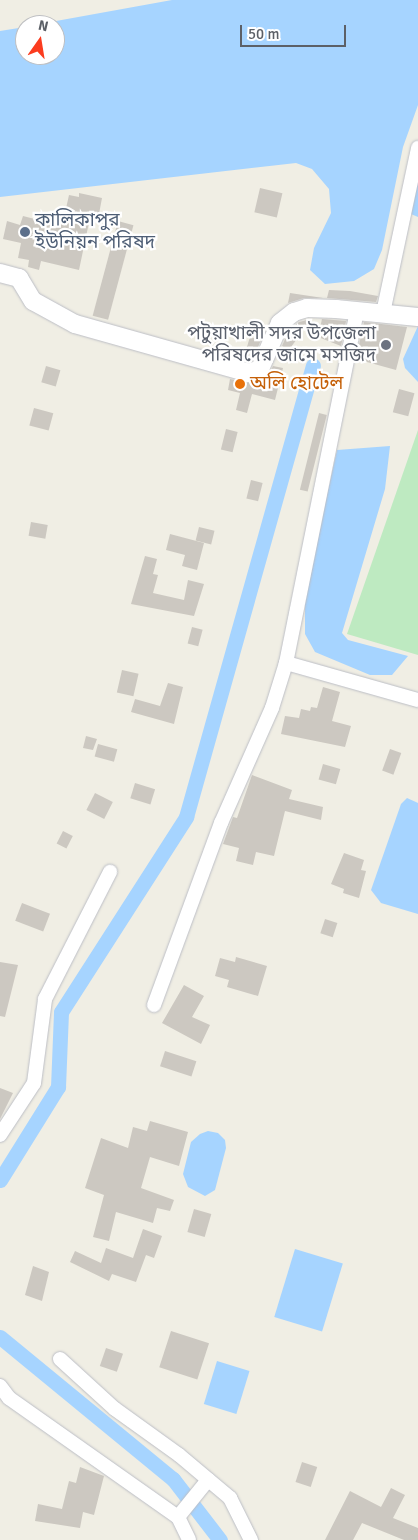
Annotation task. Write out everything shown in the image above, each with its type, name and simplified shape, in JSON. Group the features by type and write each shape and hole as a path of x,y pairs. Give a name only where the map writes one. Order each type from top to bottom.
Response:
{"street":[{"path":"383,313 418,148"},
{"path":"0,273 19,278 33,301 75,324 249,373 260,369 280,323 294,312 307,308 418,317"},
{"path":"154,1005 221,822 272,708 286,663 357,311"},
{"path":"286,663 418,700"},
{"path":"0,1135 34,1083 44,999 110,872"},
{"path":"60,1359 115,1409 230,1498 251,1540"},
{"path":"0,1386 9,1398 178,1516 189,1540"},
{"path":"178,1516 208,1480"}],"green space":[{"path":"418,430 418,655 347,634"}],"water":[{"path":"172,0 418,0 418,105 403,147 382,250 374,269 354,281 325,284 310,270 314,248 331,213 329,189 312,169 296,163 0,197 0,31 15,29 15,65 65,65 65,19"},
{"path":"418,160 418,217 411,214"},
{"path":"418,326 418,382 405,368 403,359"},
{"path":"390,446 385,489 342,633 348,640 408,656 392,675 370,675 315,652 305,634 305,593 337,450"},
{"path":"407,798 418,803 418,914 381,903 371,890 401,804"},
{"path":"208,1131 218,1133 225,1140 226,1148 215,1190 205,1196 188,1187 183,1174 191,1142 200,1134"},
{"path":"295,1249 343,1264 322,1332 274,1317"},
{"path":"217,1361 250,1371 236,1414 204,1404"}],"building":[{"path":"260,188 282,193 277,218 254,212"},
{"path":"79,193 102,198 99,214 91,213 79,270 41,261 39,270 28,267 29,260 18,258 21,243 3,239 7,221 20,225 23,216 54,224 55,220 63,222 69,195 79,197"},
{"path":"118,221 133,225 108,320 93,316"},
{"path":"329,290 350,291 378,296 376,302 327,298"},
{"path":"290,293 323,298 304,298 288,303"},
{"path":"311,319 289,350 282,346 289,330 299,322"},
{"path":"322,319 346,321 341,346 318,337"},
{"name":"পটুয়াখালী সদর উপজেলা পরিষদের জামে মসজিদ","path":"364,322 407,327 396,370 356,359"},
{"path":"250,337 261,340 256,352 246,350"},
{"path":"229,349 249,354 248,361 227,356"},
{"path":"46,366 60,370 56,386 41,382"},
{"path":"273,366 283,368 275,400 252,394 247,413 236,410 240,393 228,390 230,379 247,383 265,383"},
{"path":"399,389 414,393 408,416 393,412"},
{"path":"34,408 53,413 49,431 29,425"},
{"path":"319,413 327,415 308,492 300,490"},
{"path":"226,429 238,432 233,452 221,449"},
{"path":"251,480 263,483 258,501 246,498"},
{"path":"31,522 48,525 45,539 29,536"},
{"path":"199,527 215,531 211,544 196,541"},
{"path":"170,534 204,543 197,570 182,566 185,555 166,550"},
{"path":"145,556 157,559 153,574 158,575 153,593 184,600 188,580 204,584 194,616 131,604"},
{"path":"192,627 203,630 198,646 188,643"},
{"path":"122,670 139,674 133,696 117,692"},
{"path":"168,683 183,687 174,724 131,712 135,699 160,706"},
{"path":"323,687 340,692 332,721 351,726 345,747 281,734 285,716 299,718 301,709 310,711 311,707 317,708"},
{"path":"86,736 97,739 93,750 83,748"},
{"path":"98,744 117,749 114,762 95,757"},
{"path":"390,749 401,753 393,775 382,771"},
{"path":"323,764 340,769 336,784 319,779"},
{"path":"252,775 292,790 289,799 323,807 321,820 285,811 274,856 256,852 253,865 236,861 239,848 223,844 233,817 237,818"},
{"path":"135,783 155,789 150,804 130,798"},
{"path":"95,793 113,802 104,819 86,810"},
{"path":"63,831 73,836 66,848 57,843"},
{"path":"344,853 364,860 361,870 366,871 359,898 343,893 344,889 331,884"},
{"path":"22,903 50,914 43,931 15,921"},
{"path":"325,919 337,923 333,937 320,933"},
{"path":"236,957 267,966 258,996 227,987 229,980 215,976 220,958 235,962"},
{"path":"0,962 18,965 5,1017 0,1016"},
{"path":"184,985 204,996 192,1017 210,1025 201,1044 162,1023"},
{"path":"165,1051 196,1061 191,1076 160,1066"},
{"path":"0,1088 13,1093 0,1119"},
{"path":"150,1121 188,1132 179,1166 150,1157 141,1188 174,1200 170,1211 157,1208 153,1223 116,1212 109,1241 93,1237 104,1195 85,1188 101,1138 128,1148 133,1127 147,1131"},
{"path":"194,1209 211,1214 205,1237 187,1232"},
{"path":"143,1229 162,1236 154,1258 146,1255 136,1282 112,1274 109,1281 70,1262 75,1251 101,1263 106,1248 133,1258"},
{"path":"33,1266 49,1272 42,1301 25,1295"},
{"path":"171,1331 209,1343 197,1380 159,1367"},
{"path":"106,1348 123,1354 117,1372 100,1366"},
{"path":"302,1462 317,1467 311,1487 296,1482"},
{"path":"80,1467 104,1476 94,1515 83,1512 80,1528 35,1521 38,1504 62,1509 69,1481 76,1483"},
{"path":"391,1488 405,1495 393,1518 418,1528 418,1540 404,1540 362,1523 353,1540 325,1540 350,1491 381,1507"}],"waterway":[{"path":"0,1180 58,1087 61,1012 186,817 313,366"},
{"path":"0,1337 173,1479 220,1540"}],"place":[{"name":"কালিকাপুর ইউনিয়ন পরিষদ","path":"25,232"},
{"name":"পটুয়াখালী সদর উপজেলা পরিষদের জামে মসজিদ","path":"386,345"},
{"name":"অলি হোটেল","path":"240,384"}]}
